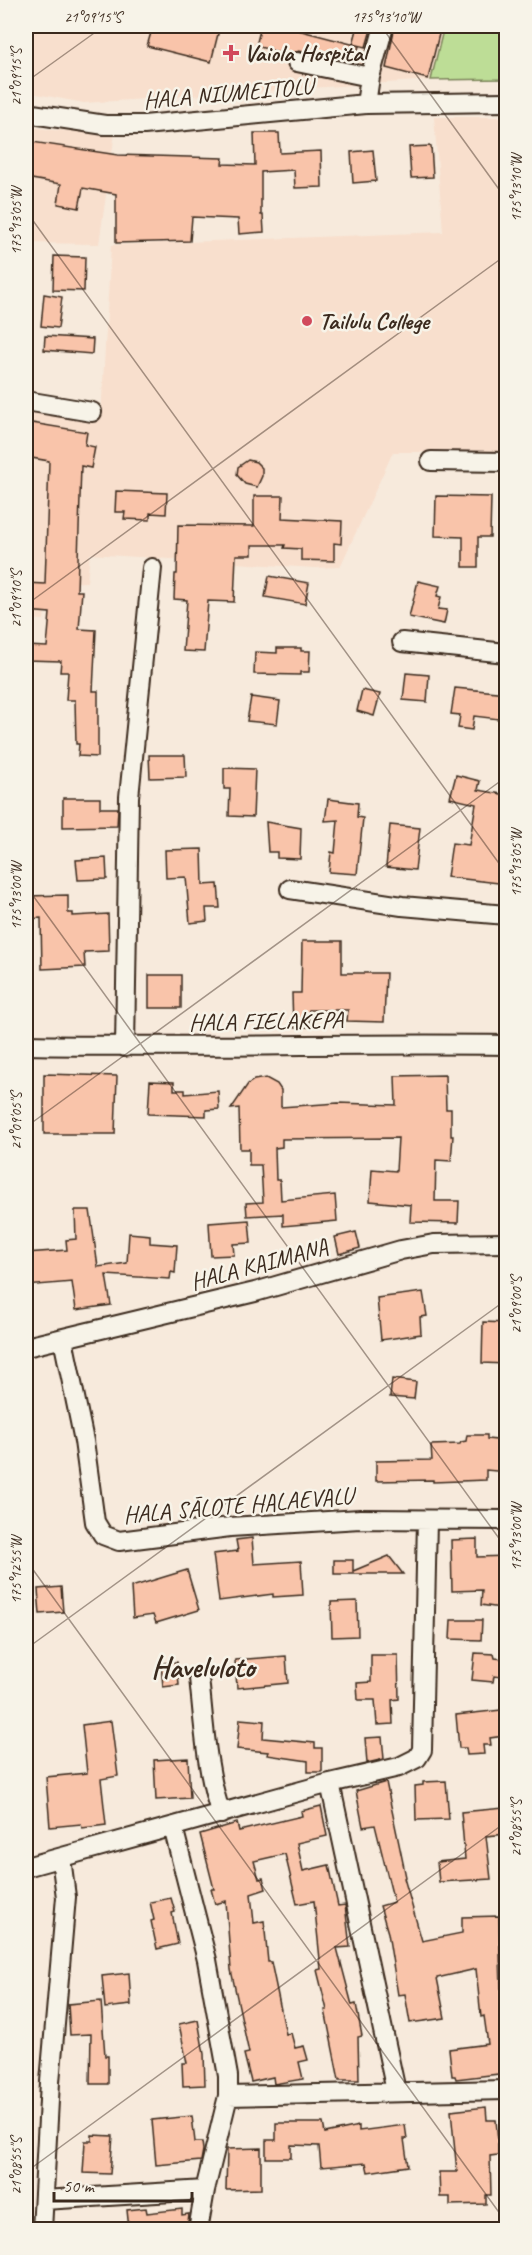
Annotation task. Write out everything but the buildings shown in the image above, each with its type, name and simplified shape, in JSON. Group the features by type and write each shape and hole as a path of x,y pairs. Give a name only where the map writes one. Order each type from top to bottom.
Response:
{"street":[{"path":"366,104 369,77 384,26"},
{"path":"297,62 369,77"},
{"name":"HALA NIUMEITOLU","path":"26,113 105,125 144,125 366,104 507,102"},
{"path":"26,401 92,412"},
{"path":"431,461 507,462"},
{"path":"125,1047 129,797 152,568"},
{"path":"402,642 507,653"},
{"path":"290,889 402,906 507,915"},
{"name":"HALA FIELAKEPA","path":"26,1045 125,1047 507,1045"},
{"name":"HALA KAIMANA","path":"26,1347 255,1292 401,1250 434,1244 507,1243"},
{"name":"HALA SĀLOTE HALAEVALU","path":"63,1339 84,1441 95,1522 103,1535 118,1541 230,1527 360,1519 507,1520"},
{"path":"26,1867 410,1763 417,1758 422,1750 427,1520"},
{"path":"199,1678 208,1757 221,1814"},
{"path":"330,1783 396,2091"},
{"path":"173,1827 207,1960 228,2076 228,2096 198,2229"},
{"path":"42,2229 50,2082 66,1897 61,1858"},
{"path":"228,2096 507,2090"},
{"path":"44,2200 205,2190"}],"shaded area":[{"name":"Vaiola Hospital","path":"26,26 444,26 431,80 84,103 26,92"},
{"name":"Tailulu College","path":"434,117 506,117 506,452 393,452 340,567 315,568 90,554 87,582 48,584 44,620 26,619 26,405 101,416 111,245 443,232"},
{"path":"26,126 52,130 115,132 99,244 26,243"}],"green space":[{"path":"444,26 506,26 506,79 431,80"}],"place":[{"name":"Vaiola Hospital","path":"231,53"},
{"name":"Tailulu College","path":"307,321"}],"district":[{"name":"Haveluloto","path":"203,1667"}]}
